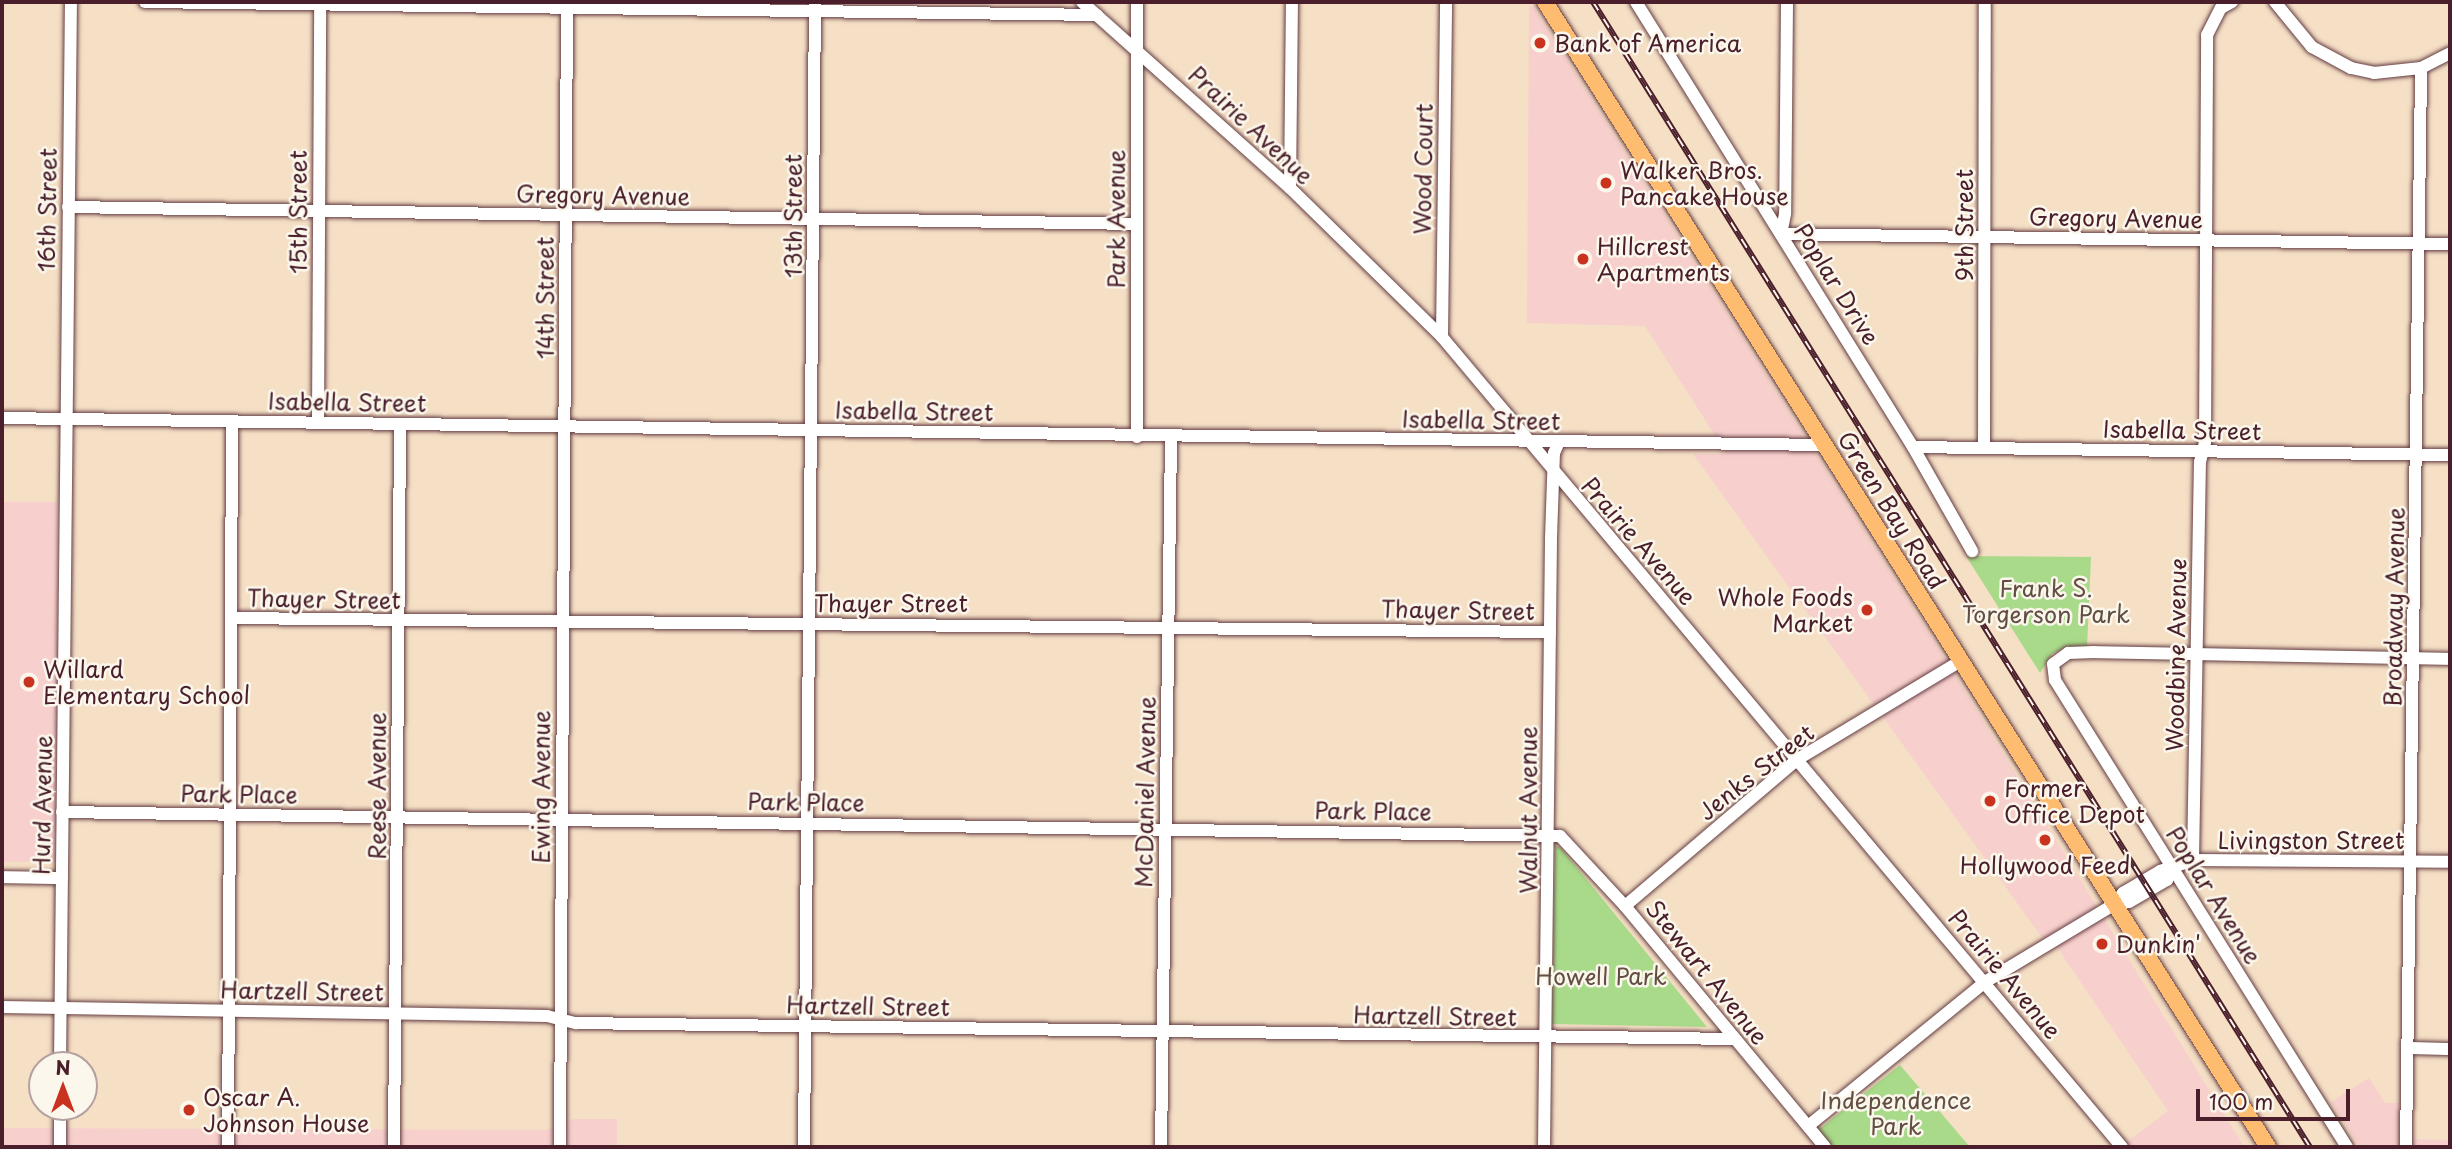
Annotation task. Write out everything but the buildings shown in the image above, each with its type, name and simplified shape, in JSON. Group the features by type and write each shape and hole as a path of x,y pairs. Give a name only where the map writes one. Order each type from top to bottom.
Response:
{"main road":[{"name":"Green Bay Road","path":"1545,2 1826,445 1959,662 2268,1147"}],"street":[{"name":"16th Street","path":"66,419 71,2"},
{"path":"145,2 815,7 1097,15"},
{"name":"Prairie Avenue","path":"1082,2 1290,188 1442,337 2122,1147"},
{"name":"Park Avenue","path":"1137,2 1137,437"},
{"path":"1290,188 1292,2"},
{"name":"Wood Court","path":"1442,337 1446,2"},
{"name":"Poplar Drive","path":"1636,2 1913,447"},
{"path":"1781,234 1785,214 1787,2"},
{"name":"9th Street","path":"1984,448 1985,2"},
{"name":"Woodbine Avenue","path":"2193,860 2204,447 2207,35 2221,8 2232,2"},
{"path":"2275,2 2299,35 2333,60 2374,73 2420,68 2450,53"},
{"name":"15th Street","path":"318,423 320,4"},
{"name":"14th Street","path":"565,426 567,5"},
{"name":"13th Street","path":"804,1147 815,7"},
{"name":"Broadway Avenue","path":"2406,1147 2418,455 2420,68"},
{"name":"Gregory Avenue","path":"68,207 1137,224"},
{"name":"Gregory Avenue","path":"1781,234 2450,244"},
{"name":"Isabella Street","path":"2,418 1137,437 1826,445"},
{"name":"Hurd Avenue","path":"60,1051 66,419"},
{"path":"228,1147 232,422"},
{"name":"Reese Avenue","path":"394,1147 400,424"},
{"name":"Ewing Avenue","path":"560,1147 565,426"},
{"name":"McDaniel Avenue","path":"1161,1147 1171,437"},
{"name":"Walnut Avenue","path":"1544,1147 1553,472 1559,442"},
{"path":"1913,447 1972,551"},
{"name":"Isabella Street","path":"1913,447 2204,447 2450,455"},
{"name":"Thayer Street","path":"231,618 1169,625 1550,632"},
{"name":"Poplar Avenue","path":"2197,654 2068,653 2053,664 2055,680 2347,1147"},
{"path":"2197,654 2450,659"},
{"name":"Jenks Street","path":"1625,906 1798,759 1959,662"},
{"name":"Park Place","path":"62,812 1549,835"},
{"name":"Stewart Avenue","path":"1549,835 1568,840 1825,1147"},
{"name":"Livingston Street","path":"1808,1126 1985,982 2113,905 2123,892 2160,871 2174,869 2193,860 2450,862"},
{"path":"2,877 62,878"},
{"name":"Hartzell Street","path":"2,1007 396,1013 805,1027 1735,1039"},
{"path":"2408,1048 2450,1049"},
{"path":"60,1121 60,1147"}],"shaded area":[{"path":"1529,6 1533,6 1941,652 2244,1147 2120,1147 2168,1111 2052,940 2046,943 1693,454 1727,454 1645,326 1527,323"},
{"name":"Willard Elementary School","path":"2,502 57,502 57,862 2,862"},
{"path":"2369,1078 2385,1103 2406,1103 2405,1139 2450,1140 2450,1147 2360,1147 2331,1102"},
{"path":"574,1119 617,1119 617,1147 2,1147 2,1128 547,1130"}],"green space":[{"name":"Frank S. Torgerson Park","path":"1966,556 2091,557 2087,647 2066,647 2052,654 2040,673"},
{"name":"Howell Park","path":"1555,846 1560,847 1707,1027 1552,1024"},
{"name":"Independence Park","path":"1900,1065 1970,1147 1832,1147 1818,1130"}],"railway":[{"path":"1593,2 2310,1147"}],"place":[{"name":"Bank of America","path":"1540,43"},
{"name":"Walker Bros. Pancake House","path":"1606,183"},
{"name":"Hillcrest Apartments","path":"1583,259"},
{"name":"Whole Foods Market","path":"1867,610"},
{"name":"Willard Elementary School","path":"29,682"},
{"name":"Former Office Depot","path":"1990,801"},
{"name":"Hollywood Feed","path":"2045,840"},
{"name":"Dunkin'","path":"2102,944"},
{"name":"Oscar A. Johnson House","path":"189,1110"}]}
